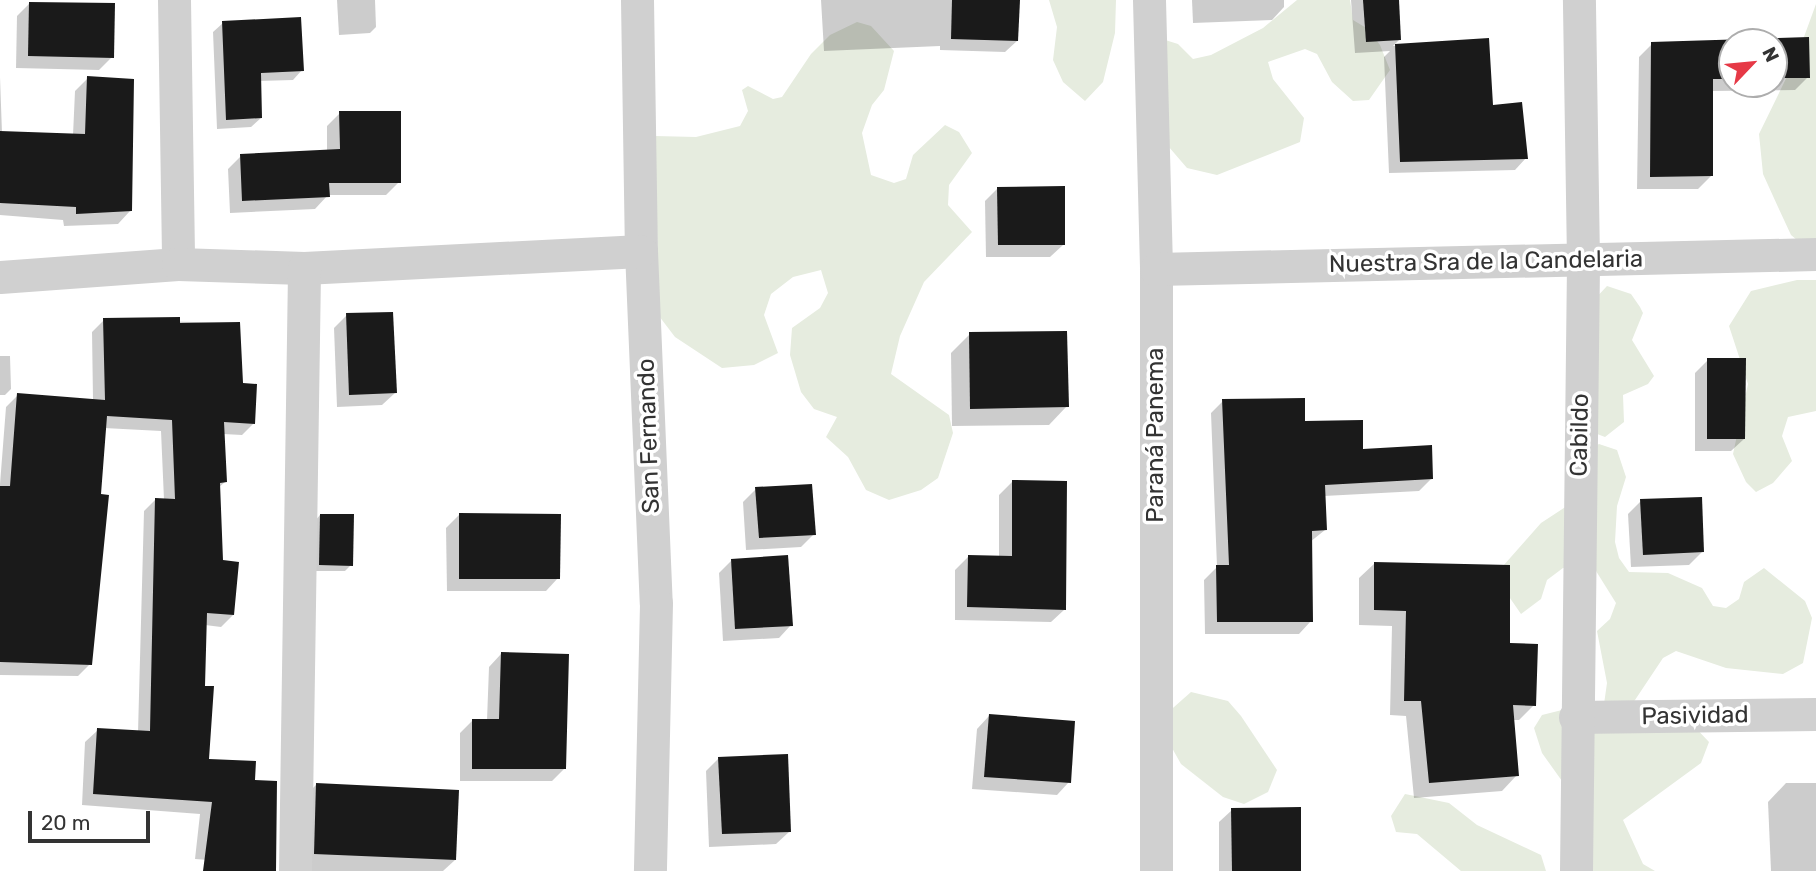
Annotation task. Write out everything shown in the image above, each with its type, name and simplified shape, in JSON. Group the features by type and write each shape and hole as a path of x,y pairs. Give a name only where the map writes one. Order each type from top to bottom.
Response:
{"street":[{"path":"174,0 178,264"},
{"name":"San Fernando","path":"636,0 641,251 656,603 650,871"},
{"name":"Paraná Panema","path":"1149,0 1156,269 1156,871"},
{"name":"Cabildo","path":"1576,871 1575,718 1583,260 1579,0"},
{"path":"0,277 178,264 304,268 641,251"},
{"name":"Nuestra Sra de la Candelaria","path":"1156,269 1816,254"},
{"path":"295,871 304,268"},
{"name":"Pasividad","path":"1575,718 1816,714"}],"shaded area":[{"path":"1049,0 1116,0 1115,33 1103,82 1085,101 1063,82 1053,60 1057,27"},
{"path":"1297,0 1350,0 1353,20 1368,29 1380,45 1390,70 1369,100 1353,101 1332,82 1317,54 1305,49 1268,62 1273,79 1304,118 1300,142 1217,175 1187,168 1156,132 1162,39 1178,44 1193,59 1211,55 1263,28"},
{"path":"1816,4 1816,256 1791,235 1763,174 1759,134 1777,98 1788,98 1788,74"},
{"path":"857,22 871,26 894,51 884,90 872,105 862,133 871,175 894,183 906,179 913,155 945,125 959,132 972,153 949,185 948,205 972,232 924,282 900,336 891,374 949,415 953,433 938,478 921,490 889,500 866,490 848,457 826,437 837,417 814,409 801,392 790,355 792,328 820,308 828,293 821,270 793,277 771,294 764,315 778,353 754,365 722,368 675,337 659,316 655,136 696,137 740,126 748,111 742,90 748,86 773,99 782,97 811,54 830,35"},
{"path":"1797,280 1816,280 1816,411 1788,417 1782,436 1792,461 1773,483 1756,492 1746,482 1733,454 1748,384 1729,326 1751,291"},
{"path":"1607,286 1631,294 1640,307 1643,313 1632,340 1654,376 1648,384 1623,395 1624,422 1605,437 1592,432 1594,359 1599,350 1580,315"},
{"path":"1599,444 1617,450 1626,477 1617,506 1615,542 1619,558 1629,572 1668,573 1702,588 1713,606 1726,608 1739,599 1744,582 1764,568 1805,601 1812,618 1803,663 1783,674 1726,668 1676,651 1663,658 1631,706 1691,723 1709,742 1701,763 1623,820 1643,864 1655,871 1588,871 1567,788 1542,753 1534,728 1542,715 1570,708 1603,711 1607,683 1597,631 1610,619 1616,603 1591,563 1563,568 1547,580 1541,599 1521,614 1503,588 1503,566 1541,523 1570,504 1570,460"},
{"path":"1191,692 1228,701 1241,716 1277,770 1268,792 1244,804 1223,797 1181,764 1167,739 1165,715"},
{"path":"1405,794 1449,803 1477,825 1541,855 1546,871 1461,871 1417,834 1396,832 1391,816"}],"building":[{"path":"952,0 1020,0 1018,41 951,39"},
{"path":"1363,0 1399,0 1401,40 1366,42"},
{"path":"29,2 115,3 114,58 28,56"},
{"path":"301,17 304,71 261,73 262,118 226,120 222,21"},
{"path":"1809,37 1810,78 1788,78 1788,38"},
{"path":"1489,38 1493,105 1522,102 1528,159 1400,162 1395,44"},
{"path":"1718,40 1718,79 1713,79 1713,176 1650,177 1651,42"},
{"path":"87,76 134,79 132,211 76,214 76,207 0,203 0,131 85,134"},
{"path":"339,111 401,111 401,183 329,183 330,197 242,201 240,154 340,149"},
{"path":"1065,186 1065,245 998,245 997,187"},
{"path":"393,312 397,393 349,395 346,313"},
{"path":"180,317 180,323 240,322 243,383 257,384 255,424 224,422 227,482 220,483 223,560 239,562 234,615 207,613 205,686 214,686 209,759 256,761 255,780 277,781 276,871 203,871 212,802 93,794 97,728 150,731 155,498 175,499 172,420 107,416 101,494 109,495 92,665 0,662 0,486 10,486 17,393 105,400 103,318"},
{"path":"1067,331 1069,407 970,409 969,332"},
{"path":"1707,358 1746,358 1745,439 1707,439"},
{"path":"1305,398 1305,421 1363,420 1363,449 1432,445 1433,479 1325,485 1327,530 1312,531 1313,622 1217,622 1216,565 1229,565 1222,399"},
{"path":"1012,480 1067,481 1066,610 967,607 968,555 1012,556"},
{"path":"812,484 816,535 759,538 755,487"},
{"path":"1702,497 1704,552 1643,555 1640,499"},
{"path":"459,513 561,514 560,579 459,579"},
{"path":"320,514 354,514 353,566 319,565"},
{"path":"788,555 793,626 735,629 731,559"},
{"path":"1374,562 1510,565 1510,643 1538,644 1536,706 1513,705 1519,776 1429,783 1421,701 1404,701 1406,611 1374,610"},
{"path":"501,652 569,654 566,769 472,769 472,719 499,719"},
{"path":"989,714 1075,721 1071,783 984,777"},
{"path":"788,754 791,832 722,834 718,757"},
{"path":"316,783 459,790 456,860 314,854"},
{"path":"1301,807 1301,871 1232,871 1231,808"}]}
